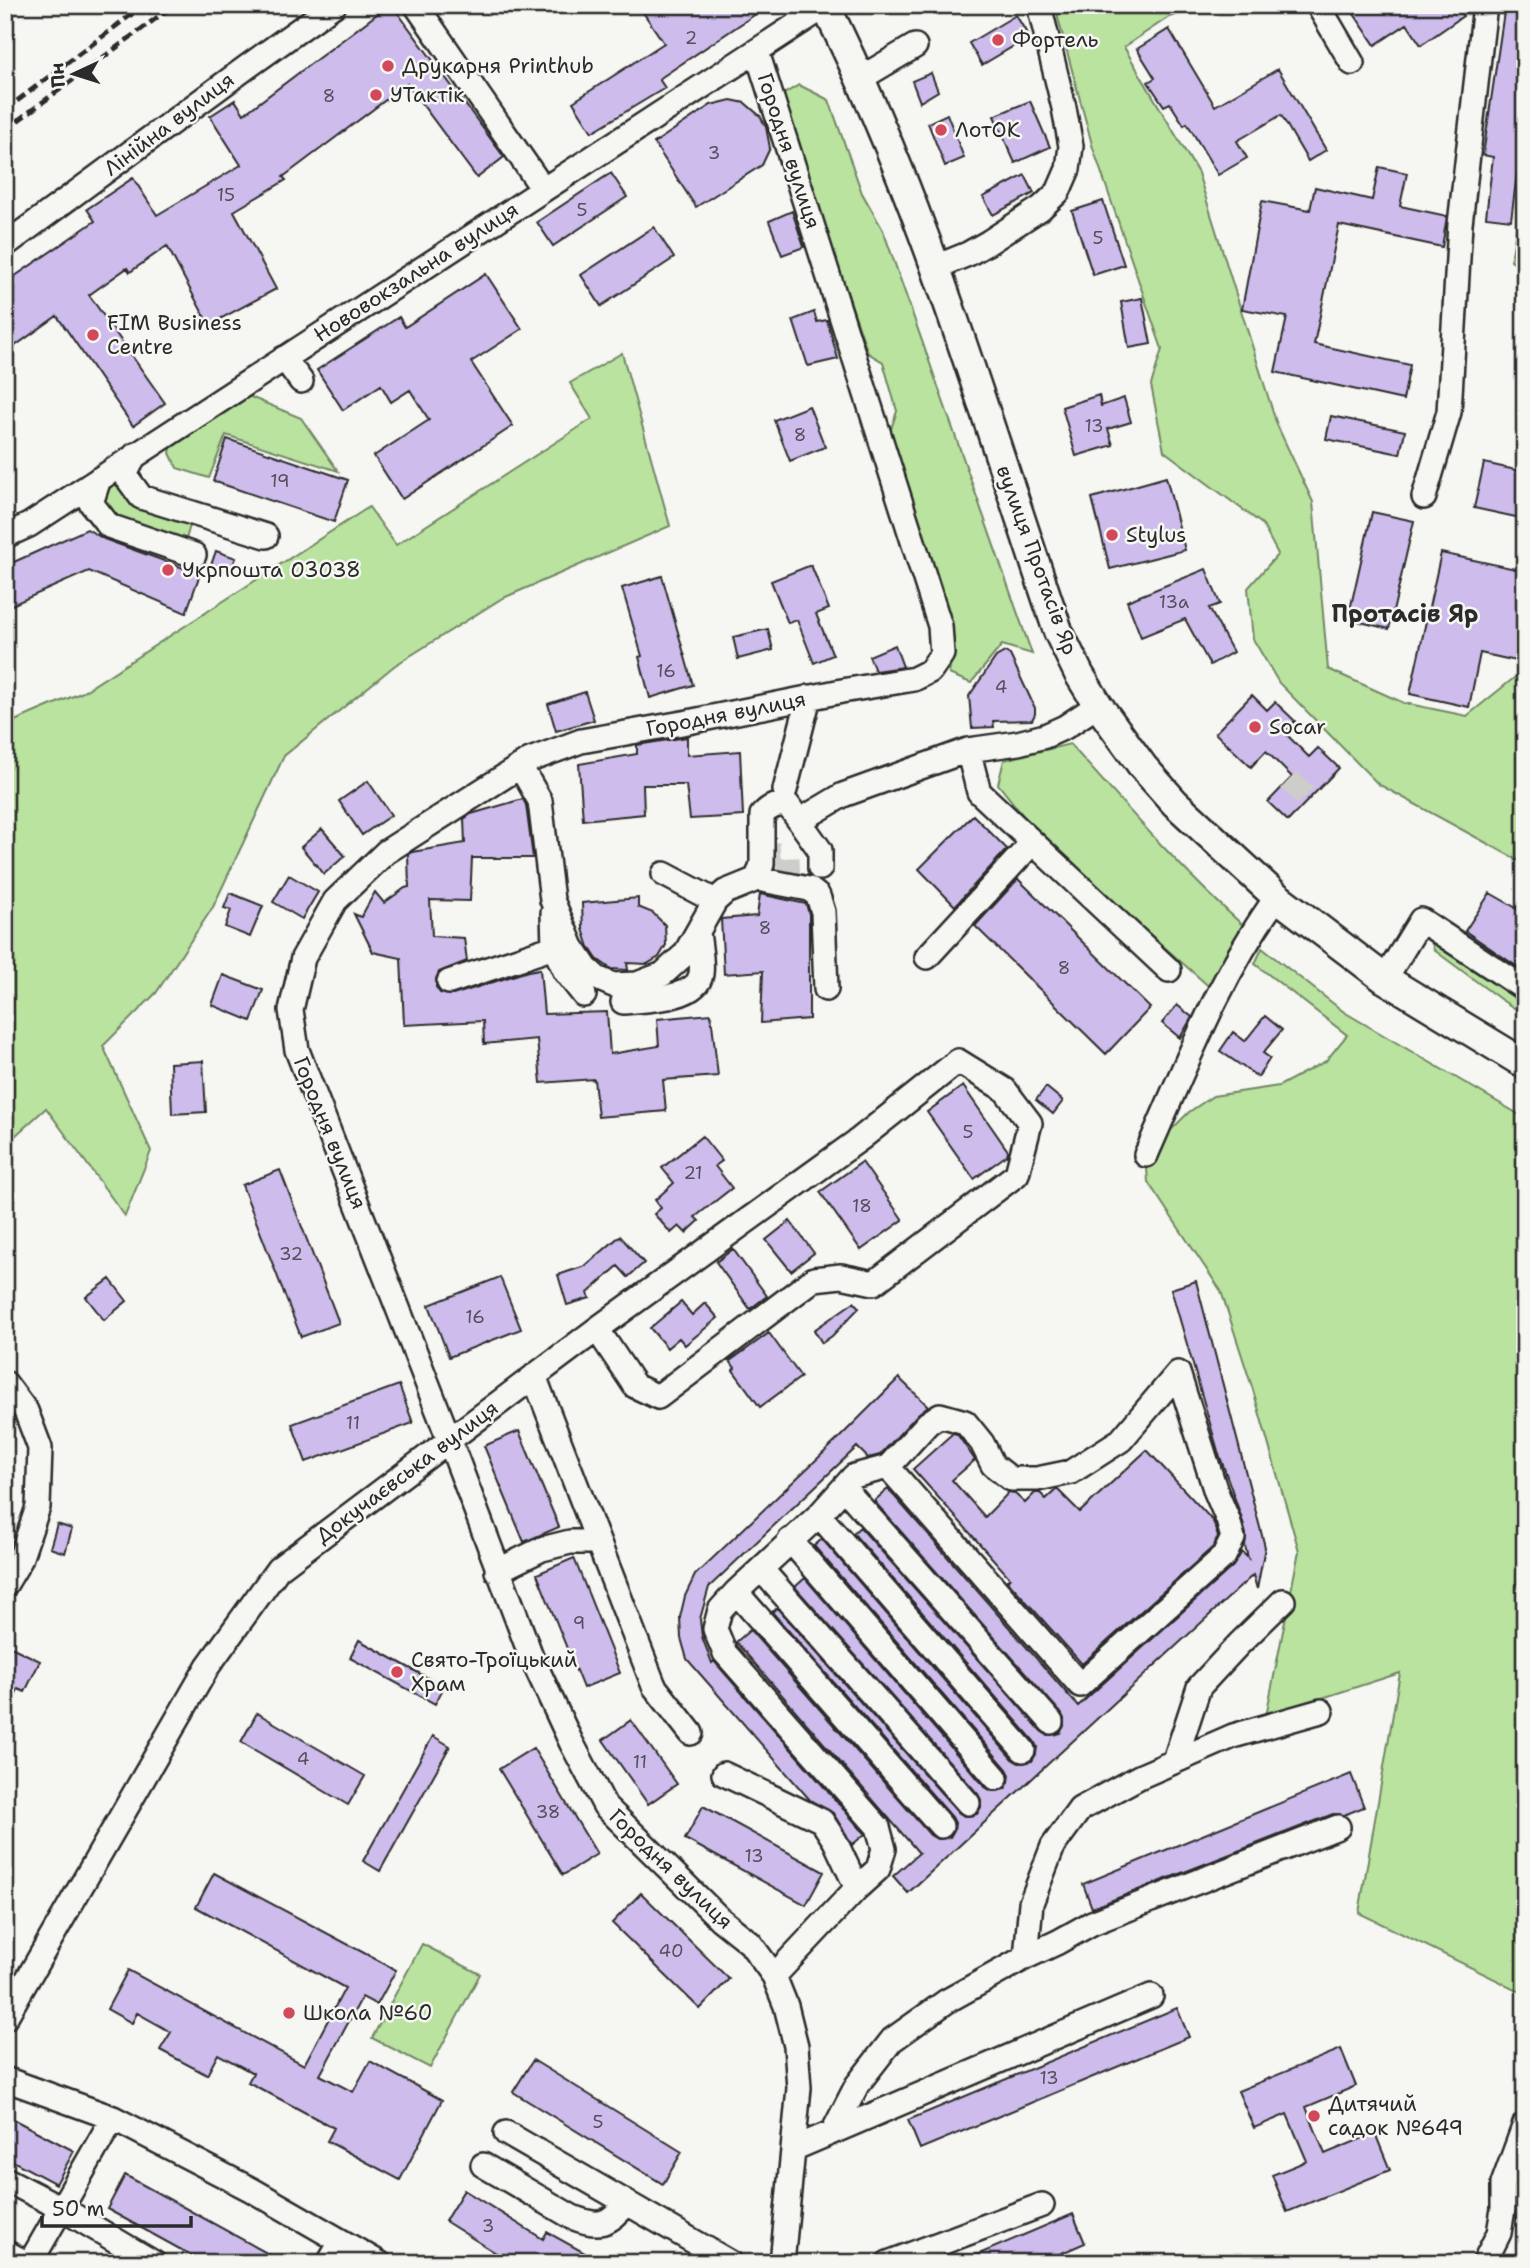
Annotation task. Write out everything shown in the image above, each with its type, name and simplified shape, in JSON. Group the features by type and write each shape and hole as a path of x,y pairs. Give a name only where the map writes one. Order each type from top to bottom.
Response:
{"main road":[{"name":"вулиця Протасів Яр","path":"826,6 861,78 936,267 1058,631 1098,705 1143,767 1175,803 1277,897 1385,979 1525,1064"}],"street":[{"name":"Лінійна вулиця","path":"5,245 334,5"},
{"path":"416,5 543,189"},
{"path":"936,267 968,254 1041,208 1058,192 1069,169 1071,146 1039,5"},
{"path":"1318,5 1352,64"},
{"path":"1424,497 1449,412 1460,224 1485,5"},
{"name":"Нововокзальна вулиця","path":"5,536 90,491 135,455 826,6"},
{"path":"861,78 915,46"},
{"name":"Городня вулиця","path":"757,52 940,626 942,654 930,671 914,679 581,741 530,760 386,852 335,901 303,958 290,1010 297,1051 449,1439 497,1571 531,1656 571,1742 606,1806 720,1919 750,1943 774,1976 786,2006 796,2046 799,2088 782,2263"},
{"path":"284,358 301,381"},
{"path":"135,455 125,475 141,497 267,536"},
{"path":"90,491 109,526 194,555"},
{"path":"785,790 809,697"},
{"path":"811,814 843,795 968,750 1045,736 1066,727 1098,705"},
{"path":"968,750 979,792 1169,970"},
{"path":"520,766 540,801 552,900 554,947 565,971 584,995"},
{"path":"758,879 762,864 762,815 768,808 779,804 788,805 820,850 820,868"},
{"path":"927,957 1032,843"},
{"path":"664,874 715,901"},
{"path":"552,900 572,947 586,968 597,978 613,985 637,984 663,974 685,954 715,901 725,892 758,879 808,889 818,896 823,912 826,989"},
{"path":"1146,1155 1212,1007 1277,897"},
{"path":"1385,979 1421,920 1525,989"},
{"path":"623,1002 686,993 699,982 701,973 698,930"},
{"path":"449,982 554,947"},
{"name":"Докучаєвська вулиця","path":"5,2018 208,1666 278,1569 597,1329 860,1139 958,1061 1006,1090 1030,1124 1017,1174 874,1283 841,1276 814,1279 658,1397 635,1386 597,1329"},
{"path":"774,1976 878,1869 884,1849 878,1827 724,1653 715,1629 720,1609 819,1515 854,1476 888,1467 928,1423 940,1415 965,1422 982,1443 993,1465 1011,1479 1037,1479 1071,1472 1121,1440 1178,1373 1233,1538 1224,1556 1080,1685 888,1467"},
{"path":"534,1376 654,1686 691,1733"},
{"path":"5,1382 26,1411 40,1448 38,1507 20,1560 5,1585"},
{"path":"844,1488 1051,1721"},
{"path":"819,1515 1023,1750"},
{"path":"790,1541 996,1778"},
{"path":"497,1571 542,1549 570,1542 597,1542"},
{"path":"761,1569 968,1803"},
{"path":"736,1592 940,1826"},
{"path":"1175,1759 1199,1688 1283,1601"},
{"path":"1026,1957 1031,1903 1053,1846 1080,1809 1139,1777 1233,1736 1321,1711"},
{"path":"724,1774 822,1821 835,1841 857,1888"},
{"path":"834,2130 857,2085 892,2040 947,2001 1092,1923 1338,1827"},
{"path":"793,2149 1151,1996"},
{"path":"5,2079 113,2118 252,2190 379,2263"},
{"path":"5,2252 28,2263 113,2118"},
{"path":"1485,2263 1499,2233 1514,2210 1503,2184 1525,2124"},
{"path":"506,2133 731,2263"},
{"path":"483,2165 587,2223 603,2224 616,2216 626,2203"},
{"path":"5,2179 61,2208 154,2263"},
{"path":"888,2263 1042,2205"},
{"path":"329,2263 341,2242"}],"green space":[{"path":"1057,5 1210,5 1169,17 1124,47 1198,173 1277,425 1313,502 1328,669 1404,703 1467,716 1525,669 1525,864 1378,784 1279,683 1253,639 1248,588 1278,554 1262,524 1164,451 1151,385 1162,349 1093,148 1058,18"},
{"path":"799,85 829,100 862,193 883,230 1032,654 1002,645 971,683 949,674 953,649 890,432 897,411 883,362 868,353 779,97"},
{"path":"1525,190 1525,270 1511,260"},
{"path":"622,353 670,526 501,599 394,666 284,756 213,907 156,993 103,1046 151,1151 125,1216 46,1108 5,1145 5,725 83,692 369,507 396,545 592,419 570,383"},
{"path":"241,393 301,418 338,471 226,435 209,478 177,468 170,453 173,438"},
{"path":"116,482 191,522 184,546 113,516 104,495 108,487"},
{"path":"1070,744 1178,862 1247,929 1214,991 1041,838 998,784 1004,760"},
{"path":"1427,929 1525,995 1525,1015 1434,950"},
{"path":"1262,948 1344,1012 1525,1118 1525,1994 1359,1913 1400,1673 1266,1716 1299,1551 1253,1390 1221,1291 1148,1182 1146,1155 1189,1112 1213,1096 1279,1086 1326,1061 1347,1035 1255,964"},
{"path":"422,1944 480,1974 430,2068 372,2038"}],"building":[{"path":"392,5 504,157 477,178 407,84 283,177 286,180 234,211 276,289 209,325 167,246 130,272 127,268 89,295 165,403 133,426 57,316 5,353 5,283 95,221 87,209 133,178 157,215 241,165 210,116 235,100 244,114"},
{"path":"638,5 769,5 659,79 665,88 592,132 573,102 664,43"},
{"path":"1348,5 1455,5 1463,16 1421,45 1407,24 1375,45"},
{"path":"1505,5 1525,5 1525,113 1511,220 1486,217 1493,157 1483,155"},
{"path":"1016,15 1029,37 982,65 969,43"},
{"path":"1169,29 1215,106 1278,69 1326,150 1308,161 1281,115 1237,141 1247,158 1218,175 1187,123 1184,125 1170,103 1164,106 1148,82 1155,78 1137,49"},
{"path":"931,73 938,91 920,102 912,81"},
{"path":"731,100 745,103 760,116 766,127 770,148 762,165 696,207 654,143 711,105"},
{"path":"1030,101 1050,147 1015,163 994,116"},
{"path":"947,114 964,158 945,166 928,123"},
{"path":"1379,167 1407,173 1400,206 1447,216 1442,247 1339,225 1314,344 1410,365 1403,400 1275,372 1287,317 1242,309 1262,201 1310,210 1315,187 1372,200"},
{"path":"611,173 627,197 553,246 537,222"},
{"path":"1025,175 1034,193 993,215 983,197"},
{"path":"1103,201 1124,265 1093,275 1072,211"},
{"path":"792,211 804,247 782,255 769,221"},
{"path":"654,227 674,258 601,306 581,275"},
{"path":"486,274 522,329 471,362 513,426 402,499 374,456 429,420 410,390 391,402 381,385 343,410 317,370 399,317 405,327"},
{"path":"1142,298 1151,344 1129,348 1121,302"},
{"path":"814,312 817,322 827,320 838,359 808,366 793,320"},
{"path":"1099,395 1101,406 1124,398 1131,422 1108,429 1113,445 1076,456 1062,407"},
{"path":"809,406 825,447 790,461 774,420"},
{"path":"1331,416 1405,431 1400,454 1326,439"},
{"path":"227,439 348,480 334,522 213,481"},
{"path":"1484,463 1525,472 1525,519 1474,508"},
{"path":"1166,477 1185,550 1110,569 1092,498"},
{"path":"1372,512 1414,521 1389,629 1348,619"},
{"path":"87,529 104,539 200,574 186,613 89,571 5,608 5,566"},
{"path":"216,551 236,558 230,572 211,565"},
{"path":"1441,553 1525,571 1525,618 1516,661 1480,653 1469,707 1410,694"},
{"path":"811,565 829,609 816,614 833,655 814,663 797,620 788,623 771,581"},
{"path":"1206,569 1220,604 1209,608 1233,652 1210,665 1185,619 1141,637 1127,601"},
{"path":"662,576 693,685 650,698 639,657 642,656 622,588"},
{"path":"768,629 773,650 738,659 733,637"},
{"path":"895,645 903,667 875,671 869,656"},
{"path":"1005,652 1010,655 1035,708 1035,714 1032,720 993,721 994,727 972,728 969,696 996,657"},
{"path":"585,692 594,720 556,731 548,704"},
{"path":"1252,695 1267,710 1275,702 1295,721 1284,732 1309,757 1318,748 1339,768 1288,821 1268,802 1292,777 1266,751 1251,767 1215,733"},
{"path":"687,737 687,755 740,751 743,816 690,819 686,785 643,785 644,814 583,820 579,764 637,754 637,745"},
{"path":"368,781 391,815 362,835 339,801"},
{"path":"523,799 533,858 472,858 470,901 430,900 432,936 464,938 467,961 439,972 436,987 440,993 453,995 540,969 544,1014 607,1012 610,1054 659,1046 657,1019 711,1014 718,1076 663,1080 666,1111 598,1117 594,1079 541,1083 537,1039 484,1044 483,1021 404,1025 401,958 373,952 354,914 361,917 375,892 384,903 409,887 408,854 465,843 464,819 471,814"},
{"path":"973,815 1007,849 955,906 919,869"},
{"path":"322,829 345,856 324,874 301,847"},
{"path":"289,875 318,892 302,919 273,902"},
{"path":"1018,879 1150,1008 1106,1054 975,926"},
{"path":"230,893 263,906 250,937 225,927 231,910 224,908"},
{"path":"1490,893 1525,913 1525,972 1465,931"},
{"path":"760,894 806,904 809,914 809,1019 761,1023 763,971 724,974 721,919 757,916"},
{"path":"638,898 638,907 653,913 665,925 666,945 659,957 647,964 627,963 628,970 611,969 597,959 589,947 583,929 582,903"},
{"path":"223,975 263,990 251,1021 212,1005"},
{"path":"1177,1005 1192,1017 1180,1038 1162,1023"},
{"path":"1265,1016 1282,1030 1263,1053 1270,1058 1258,1077 1220,1051 1233,1032 1245,1041"},
{"path":"203,1061 206,1112 172,1114 170,1063"},
{"path":"963,1086 1008,1151 1007,1155 974,1179 927,1112"},
{"path":"1046,1087 1063,1101 1053,1114 1036,1100"},
{"path":"702,1136 722,1161 715,1166 732,1188 695,1217 699,1221 686,1233 679,1226 671,1233 654,1214 661,1208 655,1200 674,1183 662,1168"},
{"path":"862,1162 903,1220 861,1250 820,1192"},
{"path":"280,1170 339,1323 301,1337 242,1185"},
{"path":"790,1221 814,1253 791,1271 766,1240"},
{"path":"620,1236 644,1263 628,1277 618,1266 588,1293 590,1298 567,1305 558,1275 585,1266"},
{"path":"733,1249 767,1296 750,1309 716,1262"},
{"path":"500,1277 521,1329 449,1357 429,1305"},
{"path":"110,1279 127,1301 104,1320 86,1297"},
{"path":"1196,1281 1265,1547 1257,1589 1253,1575 908,1893 893,1876 919,1853 736,1642 750,1630 930,1835 937,1839 950,1837 955,1823 952,1817 772,1612 777,1608 958,1812 964,1816 977,1814 981,1807 978,1794 795,1587 805,1578 985,1787 992,1791 1005,1789 1010,1775 1007,1769 814,1546 822,1539 1012,1759 1019,1763 1032,1761 1037,1747 1034,1741 853,1533 860,1527 1041,1731 1047,1735 1060,1733 1064,1726 1061,1713 874,1501 888,1489 1078,1706 1233,1566 1242,1552 1248,1558 1241,1516 1218,1451 1171,1289"},
{"path":"681,1302 692,1315 705,1303 718,1318 685,1345 679,1338 667,1348 650,1328"},
{"path":"854,1302 859,1308 822,1343 814,1330"},
{"path":"769,1333 801,1377 760,1407 733,1370 735,1368 730,1361"},
{"path":"899,1378 928,1406 880,1455 868,1458 857,1447 709,1587 700,1619 702,1637 712,1663 714,1661 865,1834 852,1845 833,1813 810,1800 687,1659 681,1638 680,1617 685,1596 695,1575"},
{"path":"399,1385 413,1423 306,1462 292,1424"},
{"path":"519,1431 559,1527 524,1542 484,1446"},
{"path":"953,1433 957,1434 975,1460 952,1480 985,1517 1009,1492 1025,1503 1035,1493 1040,1493 1046,1499 1057,1489 1080,1512 1147,1450 1213,1521 1218,1537 1213,1547 1082,1664 913,1469"},
{"path":"57,1524 72,1529 65,1553 50,1548"},
{"path":"574,1558 620,1673 583,1688 537,1574"},
{"name":"Свято-Троїцький Храм","path":"359,1640 444,1687 435,1704 350,1658"},
{"path":"5,1644 40,1661 25,1692 18,1689 5,1717"},
{"path":"257,1713 365,1776 348,1805 241,1742"},
{"path":"631,1720 677,1784 648,1804 603,1740"},
{"path":"433,1736 450,1746 380,1871 363,1861"},
{"path":"533,1748 597,1854 563,1875 499,1769"},
{"path":"1351,1774 1364,1807 1344,1815 1333,1814 1092,1908 1083,1884"},
{"path":"703,1806 824,1872 806,1905 685,1839"},
{"path":"214,1873 396,1970 377,2005 362,1997 320,2075 353,2092 370,2061 442,2100 400,2180 327,2141 334,2128 248,2082 253,2073 218,2054 207,2075 160,2050 171,2032 137,2013 132,2023 107,2009 128,1970 304,2065 345,1988 196,1907"},
{"path":"641,1893 729,1979 700,2009 612,1923"},
{"path":"1177,2008 1189,2037 920,2149 908,2120"},
{"path":"1341,2049 1356,2086 1306,2107 1325,2154 1375,2133 1390,2170 1287,2212 1272,2175 1307,2161 1287,2114 1254,2128 1238,2091"},
{"path":"533,2060 682,2152 663,2184 513,2092"},
{"path":"5,2115 74,2151 56,2184 5,2157"},
{"path":"125,2175 285,2263 205,2263 107,2209"},
{"path":"464,2190 543,2239 547,2232 603,2263 512,2263 445,2221"},
{"path":"1073,2214 1085,2243 1039,2263 958,2263"}],"tunnel":[{"path":"1289,780 1309,799"},
{"path":"768,843 770,870 820,868"}],"railway":[{"path":"5,110 144,5"},
{"path":"5,130 174,5"}],"place":[{"name":"Фортель","path":"998,40"},
{"name":"Друкарня Printhub","path":"388,66"},
{"name":"УТактік","path":"376,95"},
{"name":"ЛотОК","path":"941,130"},
{"name":"FIM Business Centre","path":"93,335"},
{"name":"Stylus","path":"1112,535"},
{"name":"Укрпошта 03038","path":"168,570"},
{"name":"Socar","path":"1255,727"},
{"name":"Свято-Троїцький Храм","path":"397,1672"},
{"name":"Школа №60","path":"289,2013"},
{"name":"Дитячий садок №649","path":"1314,2116"}],"district":[{"name":"Протасів Яр","path":"1405,614"}]}
